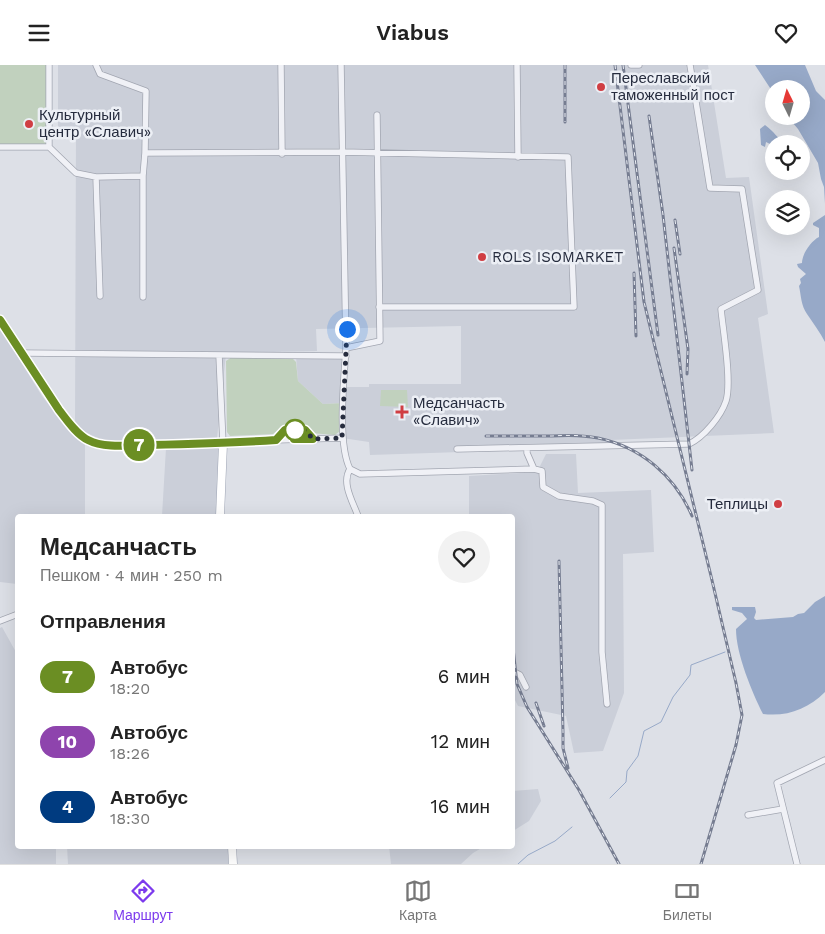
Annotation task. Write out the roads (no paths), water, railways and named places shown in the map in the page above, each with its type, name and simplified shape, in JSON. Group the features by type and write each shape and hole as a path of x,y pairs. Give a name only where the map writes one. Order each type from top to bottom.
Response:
{"main road":[{"path":"0,320 70,424 88,440 102,444 120,445 223,444 220,514"},
{"path":"232,849 233,864"}],"street":[{"path":"49,65 49,147"},
{"path":"96,65 100,74 146,91 143,176 143,297"},
{"path":"281,65 282,153"},
{"path":"342,65 342,152 347,329 342,438 350,469 346,475 346,485 357,514"},
{"path":"517,65 518,157"},
{"path":"631,65 639,65"},
{"path":"457,449 689,444 696,441 710,428 726,401 728,383 721,309 758,289 742,189 710,188 690,65"},
{"path":"346,348 380,341 377,115"},
{"path":"0,147 49,147 76,173 96,177 143,176"},
{"path":"145,153 342,152 568,157 574,307 379,307"},
{"path":"96,177 100,296"},
{"path":"22,353 346,356"},
{"path":"219,355 223,444 342,438"},
{"path":"527,448 527,453 534,469"},
{"path":"350,469 360,474 534,469 542,471 543,487 559,496 593,501 602,505 602,652 608,704"},
{"path":"0,621 15,615"},
{"path":"515,672 520,675 526,687"},
{"path":"797,864 777,783 825,761"},
{"path":"748,815 783,809"}],"water":[{"path":"755,65 805,65 816,91 825,100 825,204 824,187 818,163 810,149 810,135 802,135 795,125 810,125 810,80 765,80"},
{"path":"765,125 776,135 765,135 765,147 761,145 760,129"},
{"path":"825,215 825,342 805,311 801,300 800,279 806,274 797,264 802,263 808,248 819,237 819,228 813,225 813,223"},
{"path":"825,596 825,692 812,703 797,711 772,715 763,714 745,673 737,639 736,629 747,619 742,613 732,610 732,607 755,607 754,618 756,620 793,617 804,613 815,602"}],"waterway":[{"path":"610,798 626,782 627,771 638,756 644,731 661,722 673,697 690,675 691,665 725,652"},
{"path":"518,864 528,855 555,841 572,827"}],"railway":[{"path":"565,65 565,122"},
{"path":"615,65 644,302 711,576 742,715 736,745 701,864"},
{"path":"623,65 658,335"},
{"path":"649,116 663,215 692,470"},
{"path":"675,220 680,254"},
{"path":"674,248 688,349 687,374"},
{"path":"634,273 636,336"},
{"path":"486,436 569,435 614,442 628,448 655,465 676,488 692,516"},
{"path":"559,561 563,748 568,768"},
{"path":"515,666 517,684 527,707 579,790 619,864"},
{"path":"536,703 544,726"}],"place":[{"name":"Переславский таможенный пост","path":"601,87"},
{"name":"Культурный центр «Славич»","path":"29,124"},
{"name":"ROLS ISOMARKET","path":"482,257"},
{"name":"Медсанчасть «Славич»","path":"402,412"},
{"name":"Теплицы","path":"778,504"}]}
